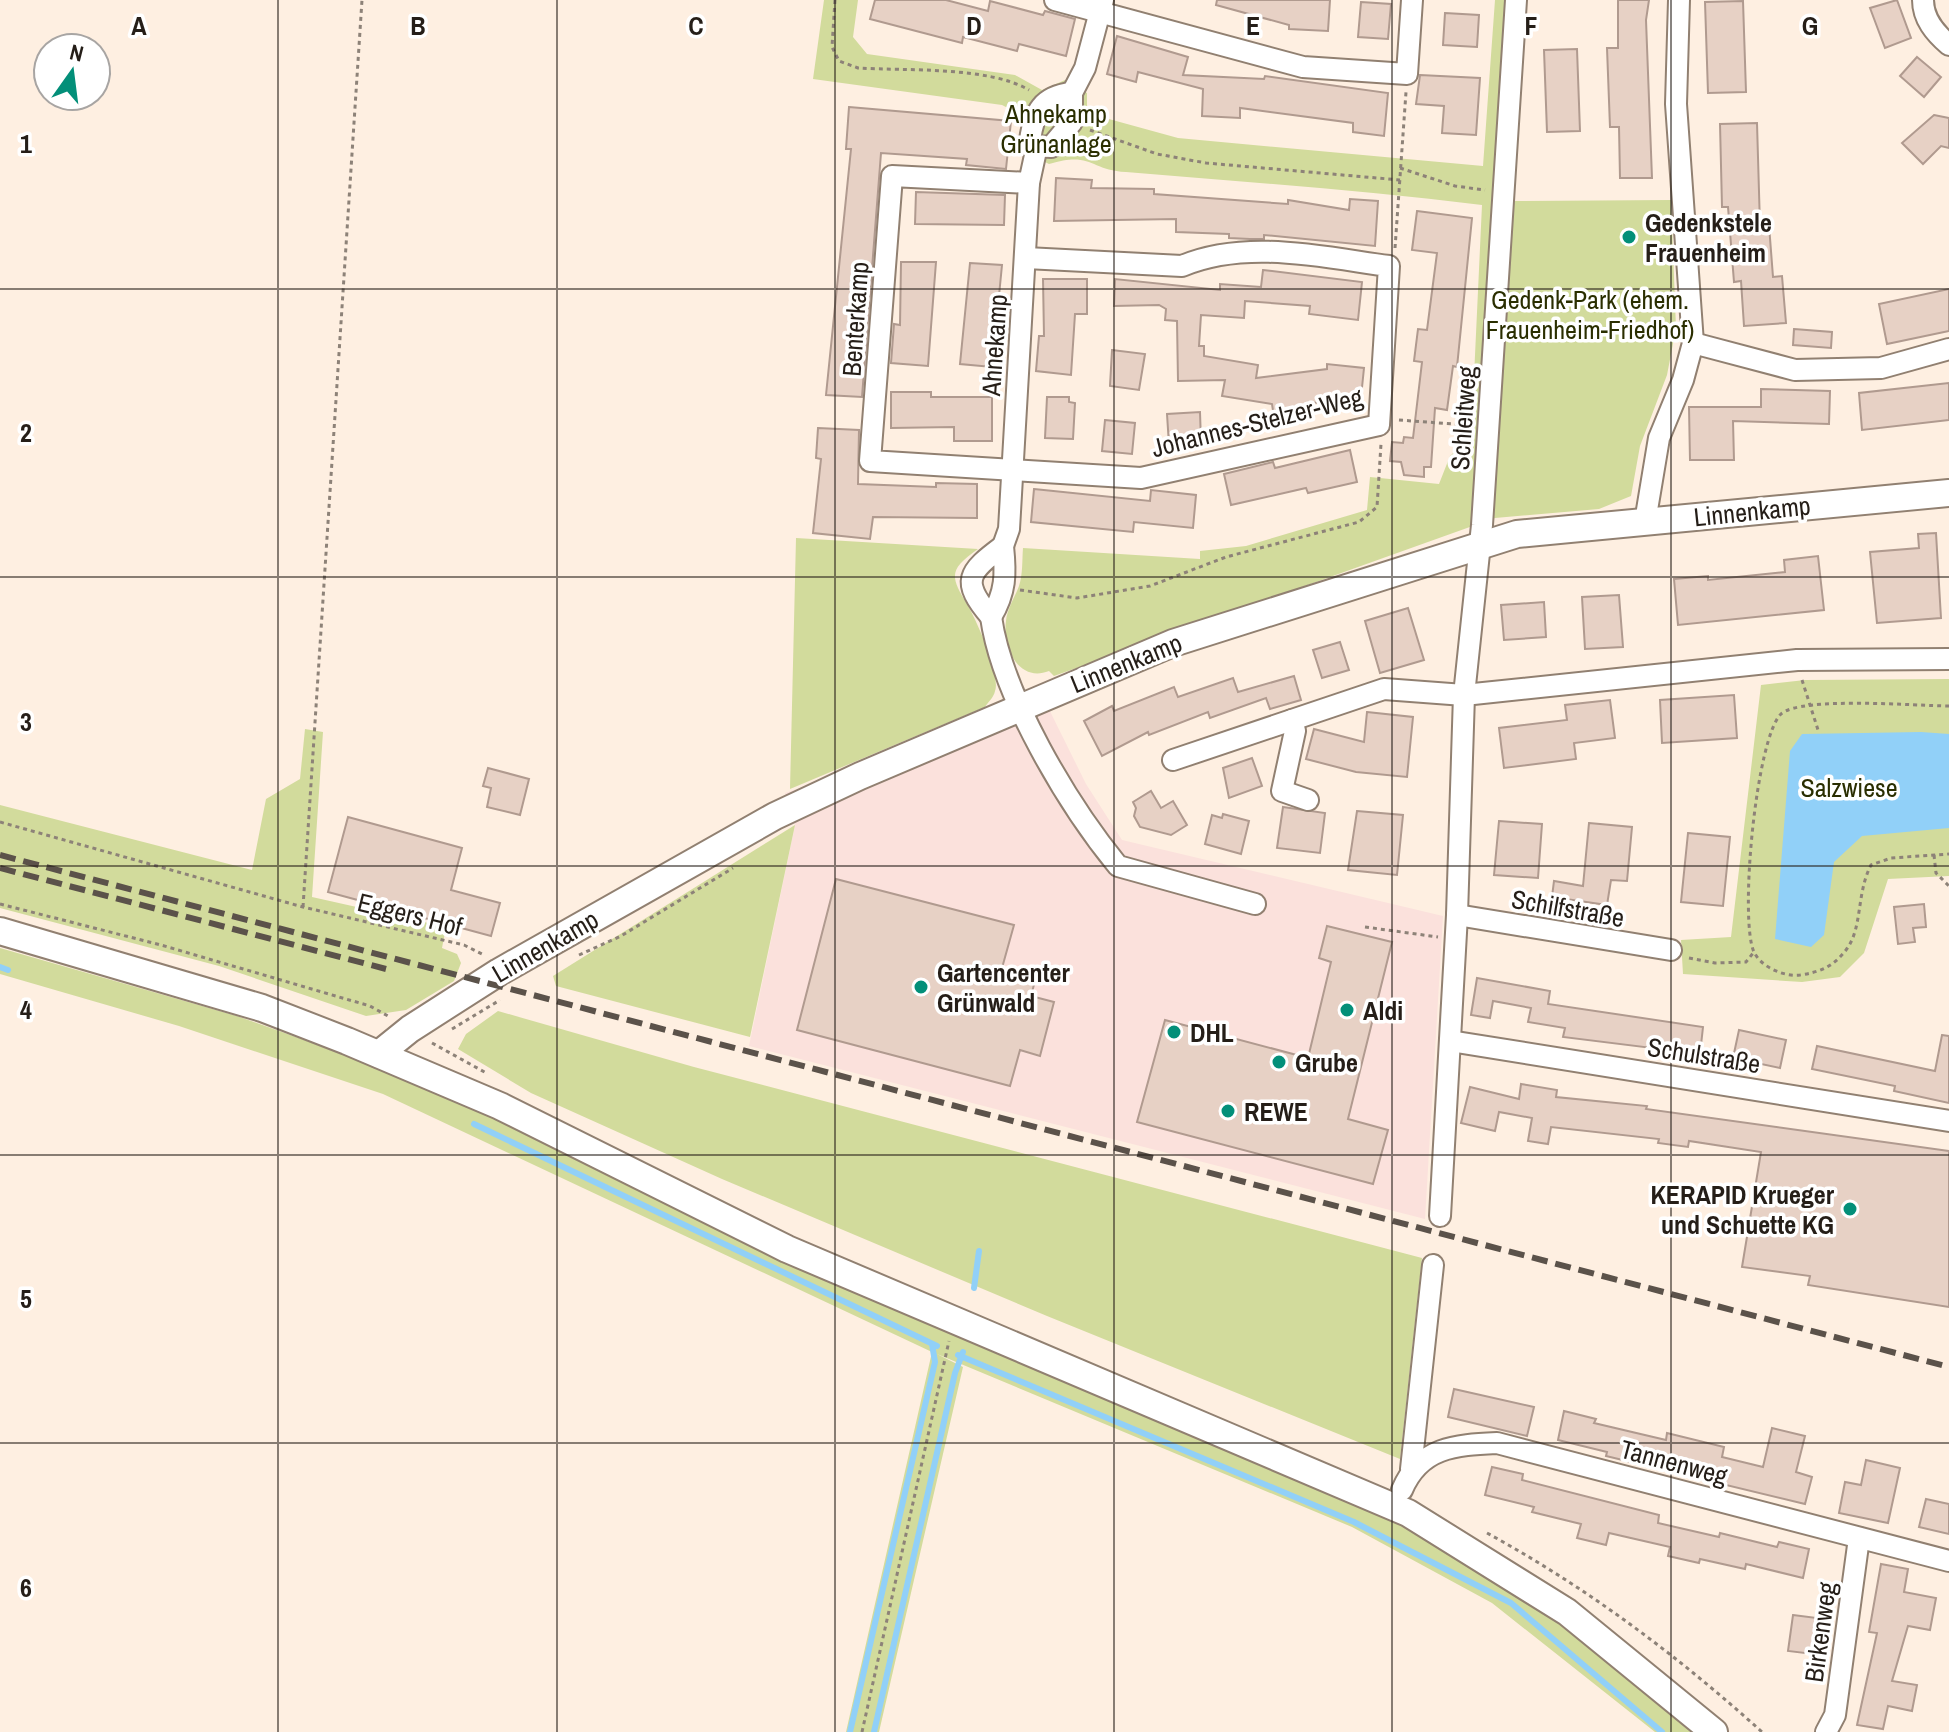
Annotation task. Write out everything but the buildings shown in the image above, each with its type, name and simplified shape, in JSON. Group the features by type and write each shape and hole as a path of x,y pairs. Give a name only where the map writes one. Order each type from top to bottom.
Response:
{"main road":[{"name":"Linnenkamp","path":"379,1054 410,1029 504,983 775,816 1173,643 1479,544 1545,530 1949,493"},
{"path":"0,931 262,1008 379,1054 500,1106 787,1249 952,1322 1408,1513 1567,1612 1714,1732"}],"street":[{"path":"1055,0 1101,6 1303,67 1407,74 1412,0"},
{"name":"Schleitweg","path":"1440,1216 1457,915 1464,695 1489,426 1516,0"},
{"path":"1645,522 1659,438 1683,380 1693,343 1676,104 1679,0"},
{"path":"1923,0 1923,11 1935,33 1949,45"},
{"path":"1037,146 1051,147 1072,122 1072,93 1085,68 1101,6"},
{"path":"1043,101 1058,94 1072,93"},
{"name":"Ahnekamp","path":"991,617 1003,597 1005,587 1003,546 1009,529 1029,183 1037,146 1030,140 1033,118 1043,101"},
{"name":"Benterkamp","path":"1012,471 870,461 892,176 1029,183"},
{"path":"1026,258 1182,266 1206,256 1275,251 1389,266"},
{"name":"Johannes-Stelzer-Weg","path":"1012,471 1141,478 1379,422 1389,266"},
{"path":"1693,343 1795,370 1881,368 1949,349"},
{"path":"1003,546 977,566 970,578 973,596 991,617 994,639 1021,707 1052,767 1118,866 1255,904"},
{"path":"1173,760 1384,689 1464,695 1797,660 1949,659"},
{"path":"1292,720 1295,731 1282,791 1308,800"},
{"name":"Schilfstraße","path":"1457,915 1671,950"},
{"name":"Schulstraße","path":"1450,1041 1949,1121"},
{"path":"1402,1490 1411,1469 1433,1265"},
{"name":"Tannenweg","path":"1411,1469 1451,1445 1497,1443 1949,1561"},
{"name":"Birkenweg","path":"1826,1732 1835,1715 1859,1538"}],"path":[{"path":"303,907 362,0"},
{"path":"835,0 832,47 839,61 858,68 977,76 1019,84 1043,101"},
{"path":"1389,266 1395,256 1407,74"},
{"path":"1084,128 1157,154 1206,163 1400,180"},
{"path":"1400,168 1455,186 1503,193"},
{"path":"1005,587 1077,598 1150,586 1226,557 1359,522 1377,507 1379,422 1489,426"},
{"path":"1797,660 1819,733"},
{"path":"1949,706 1809,704 1782,713 1772,727 1755,808 1748,911 1754,952 1768,968 1794,976 1823,972 1845,952 1856,934 1860,885 1871,865 1891,858 1949,854"},
{"name":"Eggers Hof","path":"0,822 303,907 464,945 484,955 504,983"},
{"path":"1934,855 1936,873 1949,886"},
{"path":"567,960 621,936 739,864"},
{"path":"0,904 161,945 370,1006 445,1052 439,1041"},
{"path":"1365,927 1454,940"},
{"path":"1671,950 1715,963 1746,962 1754,952"},
{"path":"443,1034 458,1029 504,983"},
{"path":"862,1732 952,1322"}],"shaded area":[{"path":"1039,689 1086,784 1122,840 1443,916 1425,1219 749,1046 795,825 785,793 838,775"}],"green space":[{"path":"824,0 858,0 853,37 867,54 1015,75 1042,90 1065,80 1087,93 1087,113 1178,138 1483,166 1495,0 1525,0 1510,201 1671,200 1676,328 1667,375 1640,446 1631,496 1599,509 1495,518 1054,676 1049,671 1038,673 1021,668 1010,652 1005,631 1022,572 1023,548 1200,559 1200,551 1246,546 1367,510 1370,477 1439,484 1450,456 1466,441 1471,441 1482,205 1114,171 1074,159 1049,164 1021,150 1025,117 1002,105 813,79"},
{"path":"796,538 978,549 957,568 955,579 991,660 996,683 985,707 790,789"},
{"name":"Salzwiese","path":"1949,679 1949,876 1888,879 1864,953 1840,977 1802,982 1683,974 1681,940 1731,937 1761,685 1805,680"},
{"path":"305,729 323,732 312,897 446,927 442,948 457,954 461,963 454,981 406,1010 366,1016 219,966 0,908 0,805 252,870 266,799 300,779"},
{"path":"795,825 750,1037 556,986 553,976"},
{"path":"0,948 237,1016 388,1070 1342,1494 1477,1563 1591,1645 1692,1732 1655,1732 1492,1603 1352,1527 937,1354 963,1367 879,1732 846,1732 932,1352 383,1094 179,1026 0,974"},
{"path":"498,1011 694,1067 1422,1258 1400,1459 1047,1316 722,1179 531,1093 458,1049 466,1034"}],"water":[{"path":"1802,734 1949,734 1949,828 1862,836 1834,862 1824,935 1811,947 1775,939 1790,751"}],"waterway":[{"path":"0,967 8,970"},
{"path":"474,1124 937,1346"},
{"path":"974,1288 979,1251"},
{"path":"850,1732 935,1362 932,1344"},
{"path":"874,1732 955,1373 963,1352"},
{"path":"958,1355 1354,1522 1511,1603 1662,1732"}],"railway":[{"path":"0,855 1949,1367"},
{"path":"0,868 386,969"}],"place":[{"name":"Gedenkstele Frauenheim","path":"1629,237"},
{"name":"Gartencenter Grünwald","path":"921,987"},
{"name":"Aldi","path":"1347,1010"},
{"name":"DHL","path":"1174,1032"},
{"name":"Grube","path":"1279,1062"},
{"name":"REWE","path":"1228,1111"},
{"name":"KERAPID Krueger und Schuette KG","path":"1850,1209"}],"park label":[{"name":"Ahnekamp Grünanlage","path":"1056,128"},
{"name":"Gedenk-Park (ehem. Frauenheim-Friedhof)","path":"1590,314"}]}
